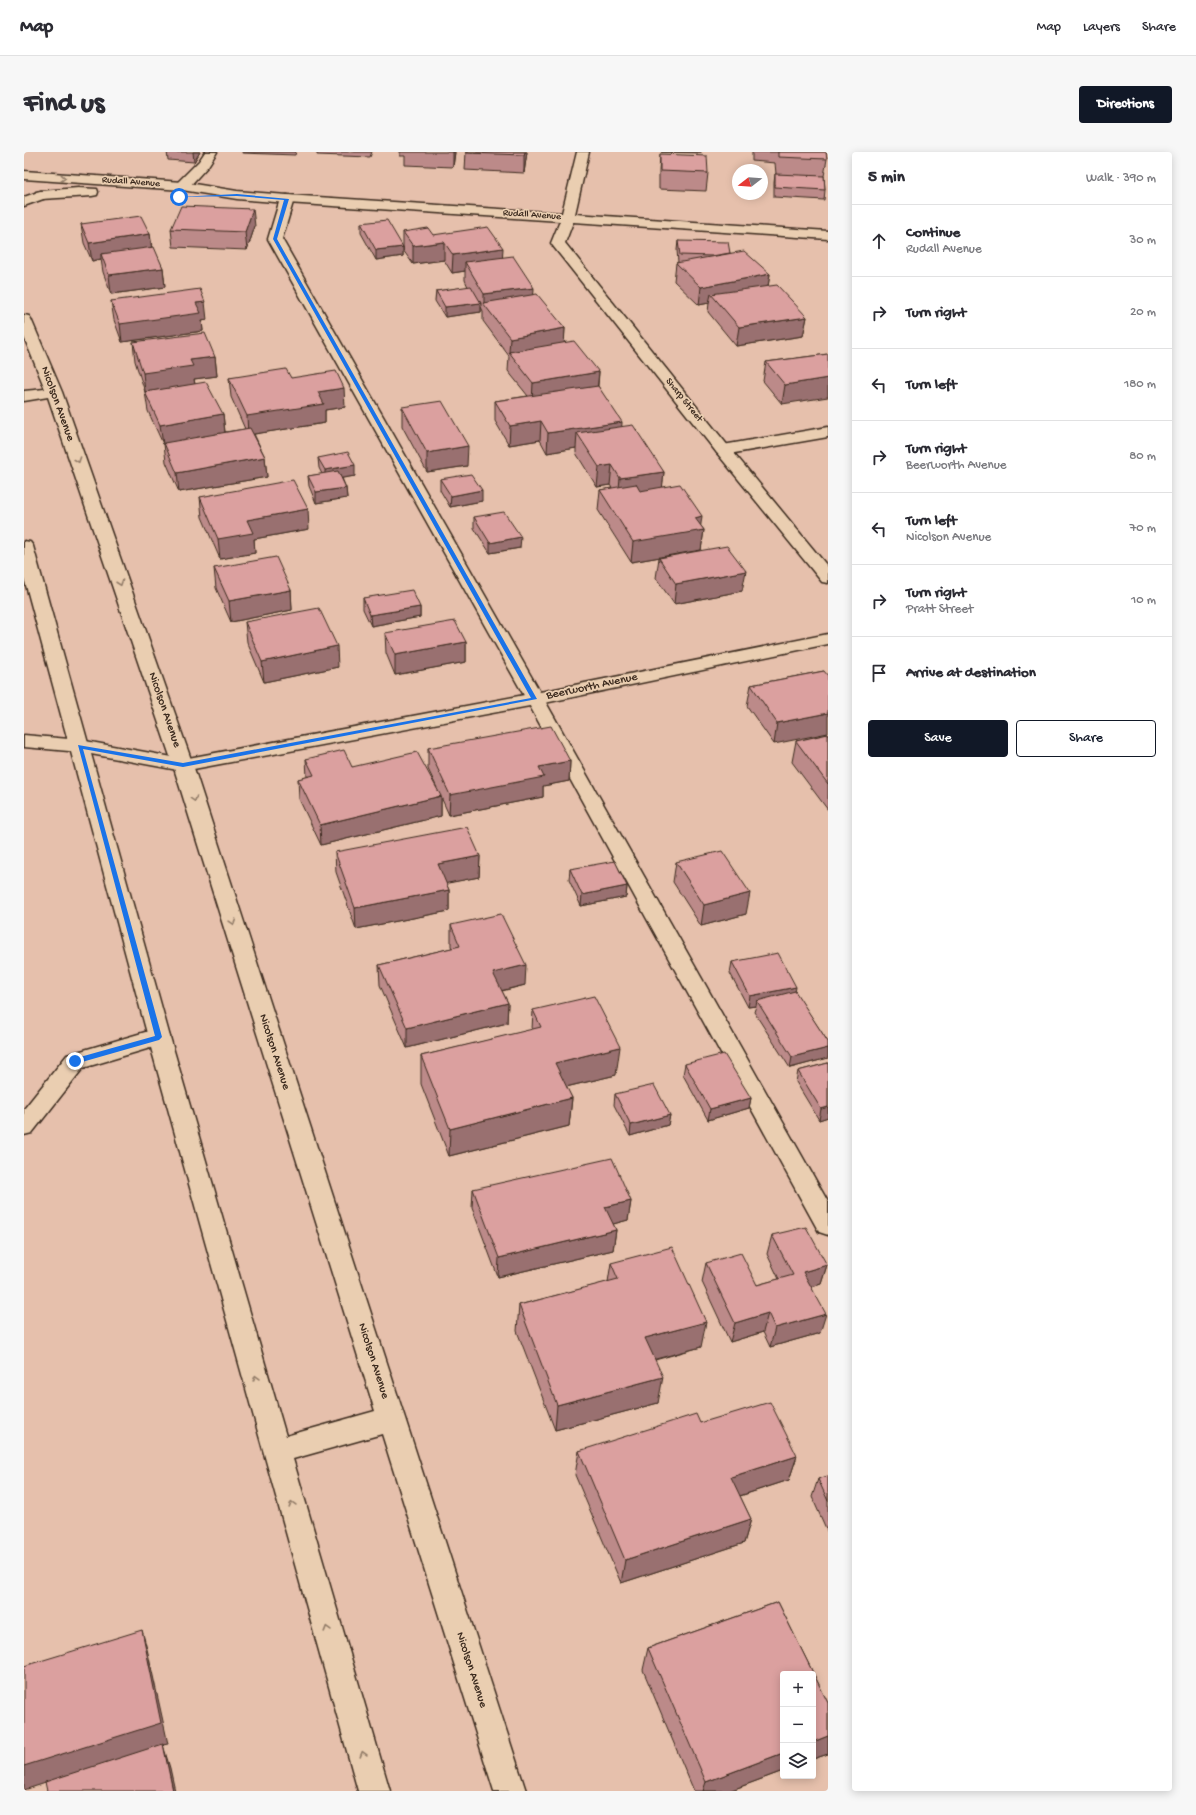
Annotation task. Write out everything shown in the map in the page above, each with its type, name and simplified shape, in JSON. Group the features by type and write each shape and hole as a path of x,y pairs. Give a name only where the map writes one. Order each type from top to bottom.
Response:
{"street":[{"path":"182,186 204,163 210,152"},
{"path":"568,217 583,152"},
{"name":"Rudall Avenue","path":"24,175 182,186 237,195 287,199 828,235"},
{"name":"Rudall Avenue","path":"24,202 41,195 78,192 179,197 237,195"},
{"path":"287,199 275,239 828,1225"},
{"name":"Sharp Street","path":"568,217 558,243 723,450 828,578"},
{"name":"Nicolson Avenue","path":"26,318 54,392 183,765 510,1791"},
{"path":"24,396 54,392"},
{"path":"723,450 828,432"},
{"path":"24,546 159,1037 374,1791"},
{"name":"Beerworth Avenue","path":"24,741 80,746 183,765 534,699 828,639"},
{"path":"24,1126 75,1061 159,1037"},
{"path":"276,1451 391,1419"}],"building":[{"path":"525,152 524,155 465,153"},
{"path":"778,152 826,152 827,159 778,157"},
{"path":"660,154 707,156 708,173 660,171"},
{"path":"775,174 824,176 825,190 775,187"},
{"path":"181,206 253,209 245,232 171,229"},
{"path":"141,216 150,234 89,243 81,224"},
{"path":"387,220 403,247 376,250 361,223"},
{"path":"488,227 503,248 453,255 444,242 413,246 403,232 428,228 433,235"},
{"path":"678,241 728,242 730,253 712,256 680,255"},
{"path":"154,247 163,268 109,275 101,254"},
{"path":"744,251 770,274 701,287 676,263"},
{"path":"513,256 534,288 484,294 465,262"},
{"path":"777,285 807,317 739,327 711,294"},
{"path":"471,286 481,303 445,307 436,291"},
{"path":"200,289 205,302 196,303 201,313 120,324 111,301"},
{"path":"537,294 565,328 510,338 483,303"},
{"path":"205,333 215,357 190,360 193,366 143,373 133,342"},
{"path":"574,341 599,372 533,383 509,352"},
{"path":"828,354 828,378 785,385 766,362"},
{"path":"286,369 291,378 336,371 344,388 318,392 324,404 247,416 229,378"},
{"path":"206,382 223,414 160,425 145,392"},
{"path":"598,386 622,422 548,433 541,421 510,426 495,401"},
{"path":"442,401 468,446 427,453 402,407"},
{"path":"633,425 664,472 620,478 612,465 599,467 577,433"},
{"path":"250,428 265,457 177,473 164,443"},
{"path":"348,452 355,465 325,470 318,458"},
{"path":"338,471 346,488 316,492 308,476"},
{"path":"471,474 482,490 451,496 440,479"},
{"path":"293,480 308,509 247,520 253,533 218,539 200,497"},
{"path":"636,484 640,491 680,484 702,516 695,518 704,530 633,542 600,490"},
{"path":"504,512 521,537 490,543 474,517"},
{"path":"727,546 746,571 676,584 659,558"},
{"path":"276,557 291,590 229,601 214,568"},
{"path":"412,590 420,607 370,615 363,598"},
{"path":"319,608 337,646 262,662 245,622"},
{"path":"455,621 466,642 395,655 385,633"},
{"path":"824,671 828,676 828,713 777,723 751,685"},
{"path":"551,726 570,761 539,767 544,777 450,795 428,748"},
{"path":"828,734 828,784 796,741"},
{"path":"344,750 352,767 417,752 441,796 320,825 298,779 314,775 306,759"},
{"path":"467,827 480,856 438,864 449,890 355,908 335,852"},
{"path":"722,851 750,893 704,905 676,862"},
{"path":"615,861 627,886 582,895 570,869"},
{"path":"501,914 526,965 493,973 508,1003 407,1028 379,965 460,946 451,925"},
{"path":"778,953 796,987 750,996 732,962"},
{"path":"795,991 828,1042 828,1048 792,1057 757,1001"},
{"path":"594,996 620,1047 555,1063 572,1098 450,1129 421,1056 541,1027 533,1010"},
{"path":"724,1054 751,1098 710,1109 685,1064"},
{"path":"828,1063 828,1107 821,1109 798,1071"},
{"path":"654,1085 670,1115 631,1125 615,1094"},
{"path":"612,1158 631,1201 605,1207 616,1230 499,1258 473,1189"},
{"path":"806,1227 827,1265 803,1272 826,1314 775,1328 768,1313 735,1323 706,1263 741,1253 757,1285 793,1275 772,1235"},
{"path":"672,1247 706,1322 645,1338 663,1377 557,1405 519,1305 618,1279 611,1263"},
{"path":"770,1402 797,1456 731,1477 751,1519 625,1560 579,1451 696,1414 700,1423"},
{"path":"828,1476 828,1501 818,1479"},
{"path":"778,1602 812,1671 780,1671 780,1754 706,1782 648,1648"},
{"path":"142,1630 161,1723 24,1766 24,1666"},
{"path":"816,1679 828,1703 828,1736 816,1741"},
{"path":"163,1744 173,1791 47,1791 45,1782"}],"route":[{"path":"75,1061 159,1037 80,746 183,765 534,699 275,239 287,199 237,195 179,197"}]}
